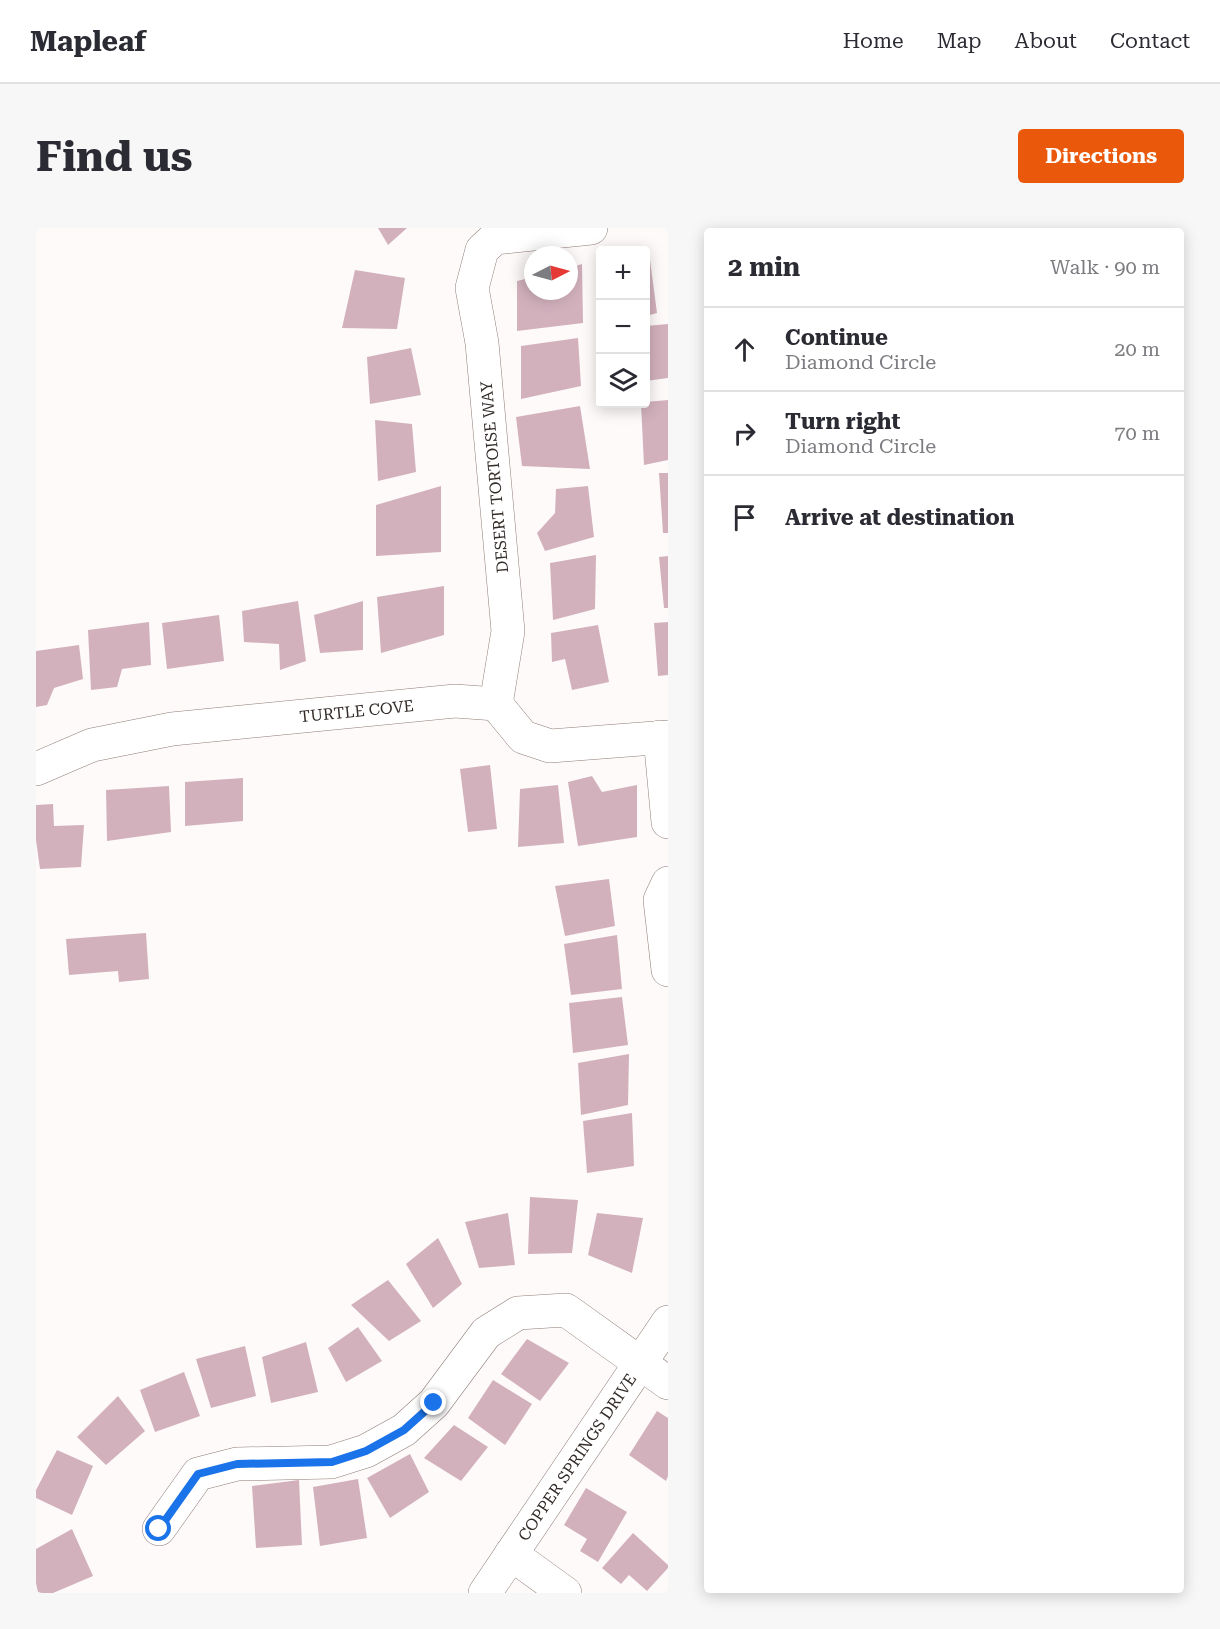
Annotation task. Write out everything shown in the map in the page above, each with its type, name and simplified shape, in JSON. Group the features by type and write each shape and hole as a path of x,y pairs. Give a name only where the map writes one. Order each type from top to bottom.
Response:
{"street":[{"name":"DESERT TORTOISE WAY","path":"496,704 508,631 482,344 472,288 482,250 495,238 591,228"},
{"name":"TURTLE COVE","path":"36,770 92,745 172,729 455,700 496,704"},
{"path":"496,704 523,737 550,746 664,737 668,822"},
{"path":"664,891 668,970"},
{"path":"159,1529 198,1474 237,1464 332,1462 366,1451 404,1430 434,1403 486,1333 518,1313 566,1310 668,1383"},
{"name":"COPPER SPRINGS DRIVE","path":"485,1593 668,1322"},
{"path":"511,1554 565,1593"}],"building":[{"path":"378,228 407,228 388,245"},
{"path":"650,260 657,313 650,315"},
{"path":"582,264 583,323 517,331 517,281 524,279 524,300 578,300 578,265"},
{"path":"355,270 405,278 397,329 342,328"},
{"path":"668,324 668,378 650,380 650,326"},
{"path":"578,338 581,386 521,399 521,346"},
{"path":"411,348 421,395 370,404 367,357"},
{"path":"668,400 668,460 644,465 641,408 650,408 650,402"},
{"path":"580,406 590,469 522,466 516,417"},
{"path":"375,420 412,424 416,472 378,481"},
{"path":"659,473 668,473 668,533 663,533"},
{"path":"441,486 441,552 376,556 376,505"},
{"path":"588,486 594,537 545,551 537,533 555,513 556,489"},
{"path":"596,555 595,609 553,620 550,563"},
{"path":"668,556 668,608 664,608 659,557"},
{"path":"444,586 444,635 381,653 377,597"},
{"path":"298,601 306,661 280,670 279,644 244,642 242,611"},
{"path":"363,601 363,650 320,653 314,615"},
{"path":"219,615 224,661 167,669 162,623"},
{"path":"149,622 151,665 122,669 117,687 91,690 88,630"},
{"path":"668,622 668,675 658,676 654,623"},
{"path":"598,625 609,682 572,690 565,659 552,662 551,633"},
{"path":"79,645 83,679 54,688 47,705 36,707 36,651"},
{"path":"490,765 497,829 468,832 460,769"},
{"path":"592,776 602,792 637,785 637,837 578,846 568,782"},
{"path":"243,778 243,821 185,826 185,782"},
{"path":"558,785 564,843 518,847 520,789"},
{"path":"169,786 171,832 107,841 106,790"},
{"path":"53,804 54,826 84,825 81,867 40,869 36,840 36,805"},
{"path":"609,879 615,926 565,936 555,886"},
{"path":"146,933 149,979 119,982 118,971 69,975 66,939"},
{"path":"617,935 622,989 571,995 564,944"},
{"path":"622,997 628,1045 573,1053 569,1003"},
{"path":"629,1054 628,1105 581,1115 578,1063"},
{"path":"632,1113 634,1166 587,1173 583,1121"},
{"path":"530,1197 578,1200 572,1253 528,1254"},
{"path":"508,1213 515,1265 479,1268 465,1222"},
{"path":"597,1213 643,1218 632,1273 588,1255"},
{"path":"438,1238 462,1284 433,1308 406,1264"},
{"path":"388,1280 421,1321 389,1341 351,1305"},
{"path":"358,1327 382,1361 346,1382 328,1348"},
{"path":"527,1339 569,1363 540,1401 501,1374"},
{"path":"306,1342 318,1392 271,1403 262,1357"},
{"path":"245,1346 256,1396 211,1408 196,1359"},
{"path":"184,1372 200,1416 155,1432 140,1390"},
{"path":"493,1380 532,1404 505,1445 468,1418"},
{"path":"118,1396 145,1431 106,1465 77,1437"},
{"path":"657,1411 668,1418 668,1476 666,1481 629,1455"},
{"path":"454,1425 488,1447 461,1481 424,1458"},
{"path":"57,1450 93,1466 72,1515 36,1498 36,1490"},
{"path":"410,1454 429,1492 390,1518 367,1478"},
{"path":"358,1479 367,1538 320,1546 313,1487"},
{"path":"299,1480 302,1545 256,1548 252,1486"},
{"path":"586,1488 627,1512 598,1562 580,1551 587,1539 564,1525"},
{"path":"72,1529 93,1576 53,1593 38,1593 36,1549"},
{"path":"633,1533 668,1565 668,1568 647,1591 629,1575 621,1584 602,1568"}],"route":[{"path":"159,1529 198,1474 237,1464 332,1462 366,1451 404,1430 434,1403"}]}
